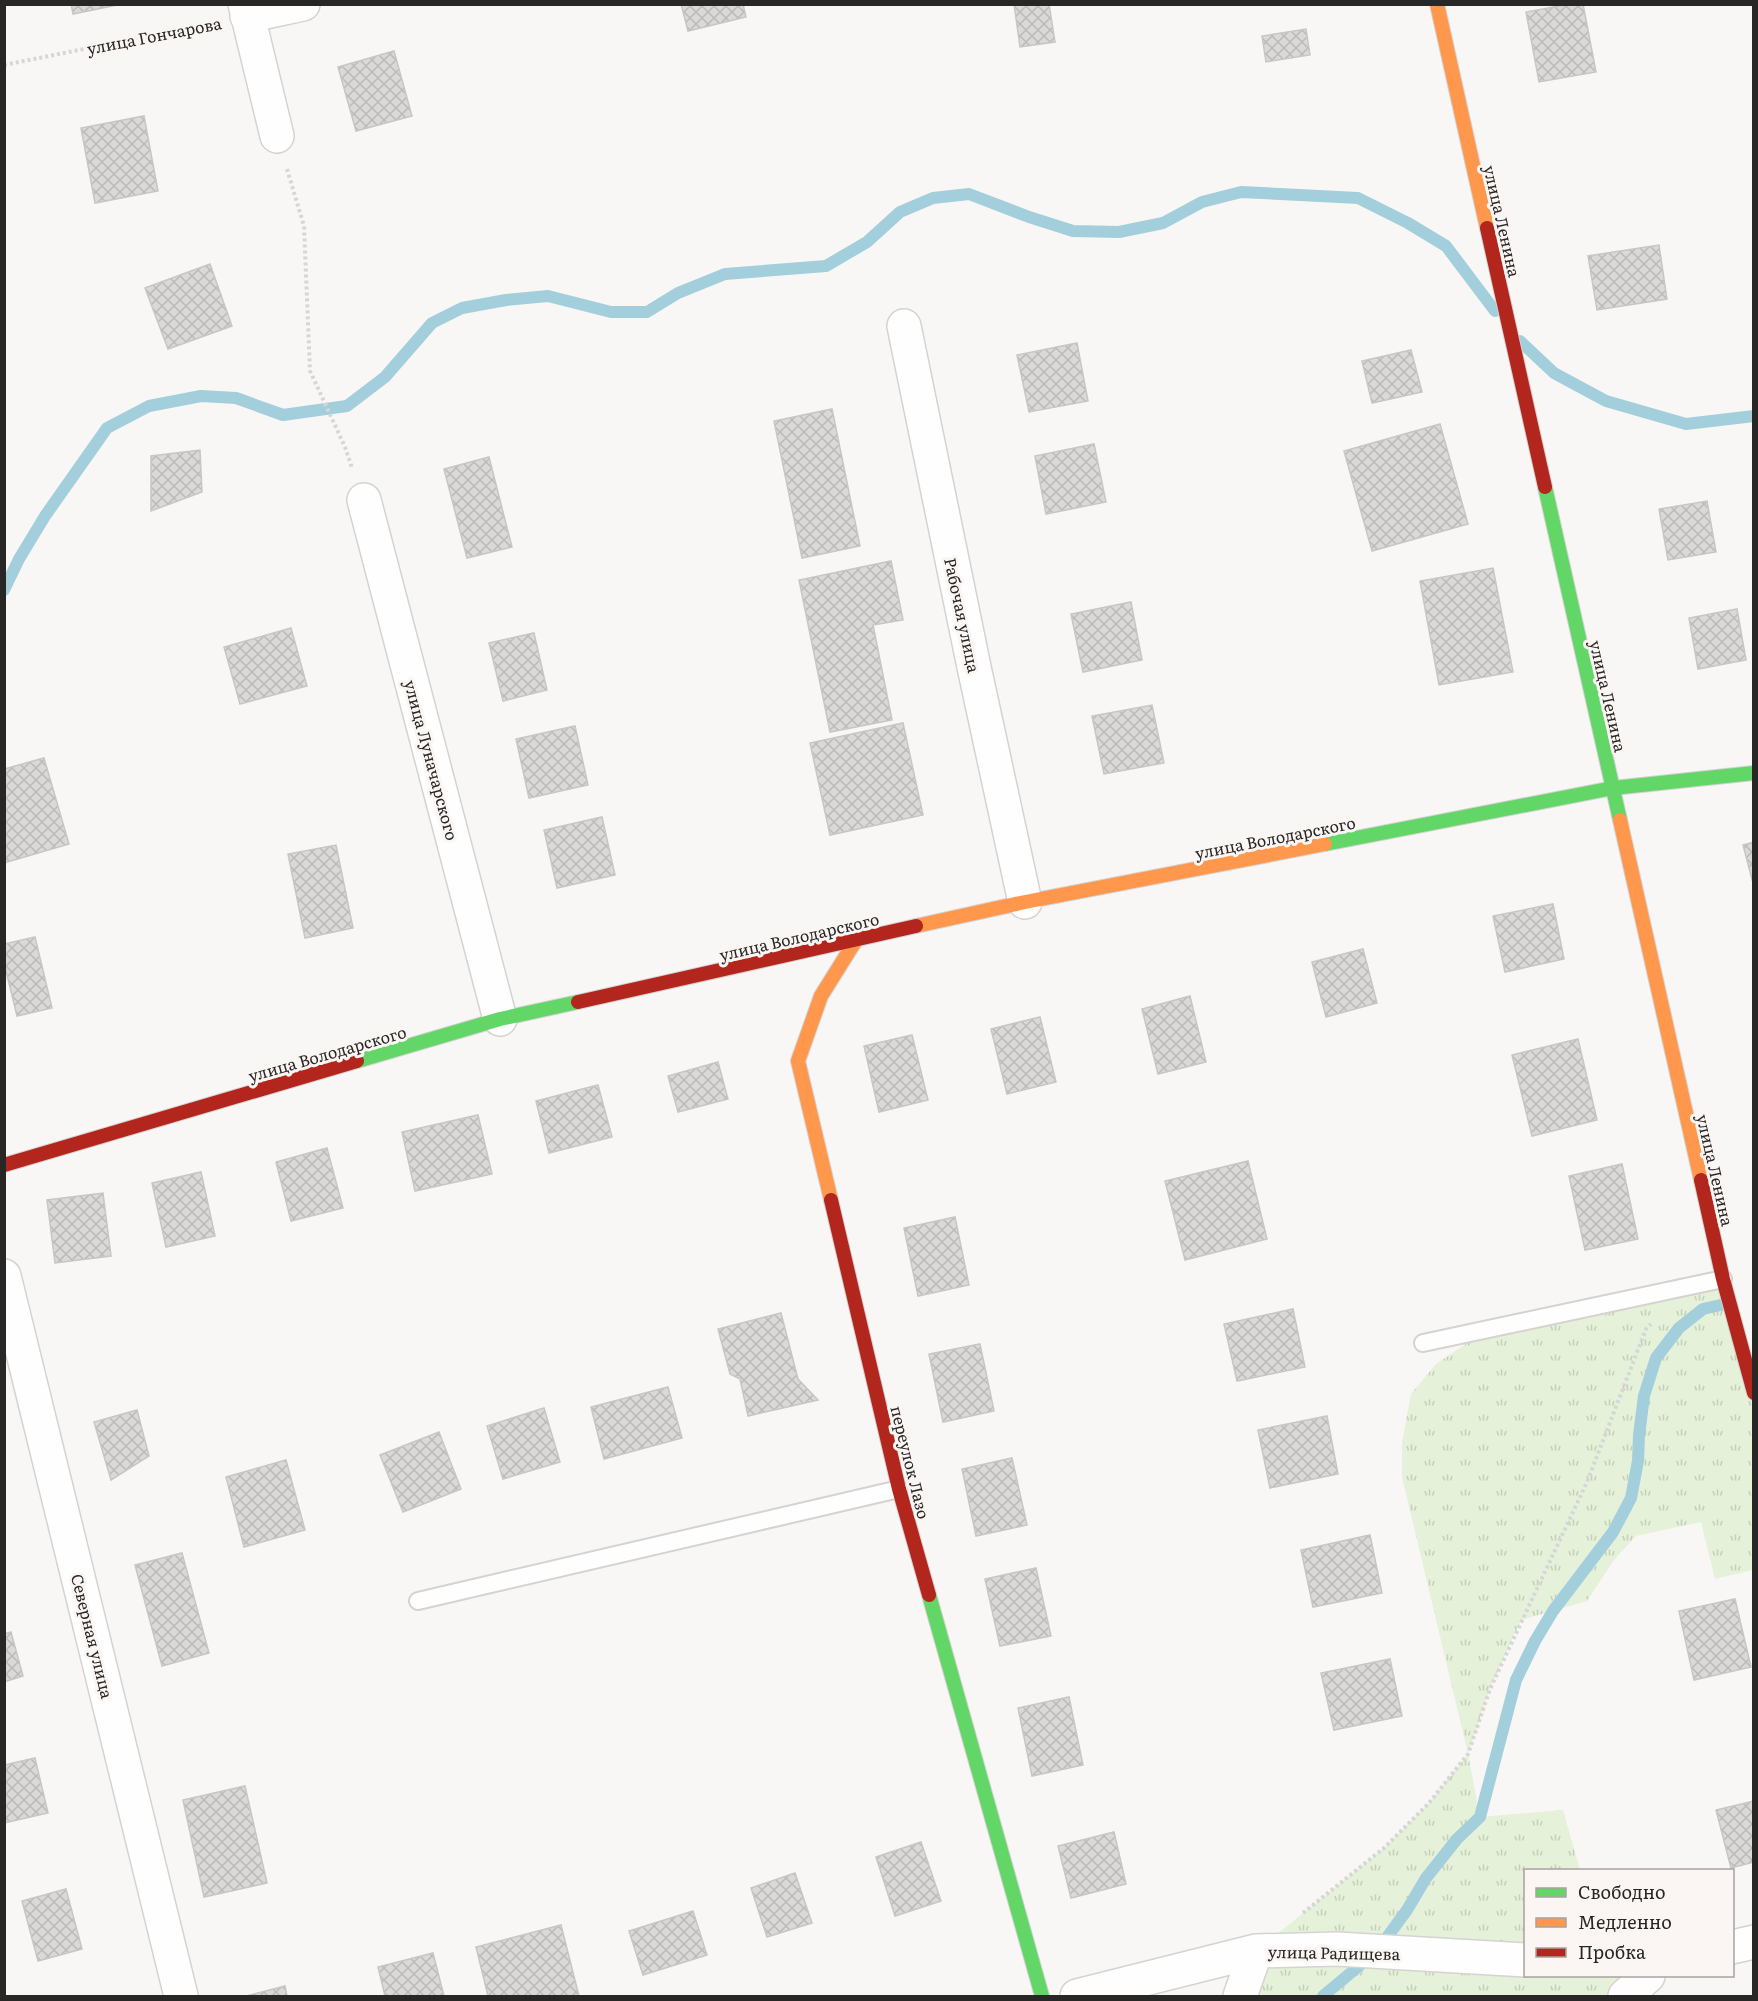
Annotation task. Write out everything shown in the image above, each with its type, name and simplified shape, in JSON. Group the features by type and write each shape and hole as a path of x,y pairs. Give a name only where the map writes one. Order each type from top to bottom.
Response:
{"street":[{"path":"277,136 246,10 303,4"},
{"name":"улица Ленина","path":"1437,4 1723,1279 1754,1393"},
{"name":"Рабочая улица","path":"904,326 1025,902"},
{"name":"улица Луначарского","path":"364,500 500,1019"},
{"name":"улица Володарского","path":"4,1165 500,1019 1025,902 1613,788 1754,773"},
{"name":"переулок Лазо","path":"856,940 821,996 798,1061 899,1489 1042,1996"},
{"name":"Северная улица","path":"4,1276 181,1996"},
{"path":"1734,1947 1754,1942"},
{"name":"улица Радищева","path":"1077,1996 1256,1951 1337,1948 1524,1960"},
{"path":"1240,1996 1256,1951"},
{"path":"1625,1996 1647,1977"}],"lane":[{"path":"1422,1343 1723,1279"},
{"path":"418,1601 899,1489"}],"path":[{"name":"улица Гончарова","path":"4,65 246,10"},
{"path":"277,136 304,226 310,370 345,447"},
{"path":"1302,1914 1384,1848 1429,1803 1468,1754 1490,1689 1587,1482 1646,1329 1684,1287"}],"green space":[{"path":"1723,1279 1753,1393 1753,1570 1715,1579 1701,1522 1636,1536 1614,1560 1587,1601 1521,1620 1490,1689 1468,1754 1402,1477 1402,1442 1411,1394 1436,1364 1488,1329"},
{"path":"1468,1754 1480,1817 1563,1810 1580,1869 1524,1869 1524,1977 1647,1977 1625,1996 1240,1996 1256,1951 1384,1848 1429,1803"}],"building":[{"path":"71,4 122,4 73,14"},
{"path":"681,4 743,4 746,17 688,31"},
{"path":"1014,4 1049,4 1055,42 1020,47"},
{"path":"1570,4 1583,4 1596,72 1539,82 1526,12"},
{"path":"1306,29 1310,55 1266,62 1262,36"},
{"path":"394,51 412,116 356,131 338,67"},
{"path":"144,116 158,191 95,203 81,128"},
{"path":"1659,245 1667,299 1597,310 1588,256"},
{"path":"210,264 232,326 168,349 145,288"},
{"path":"1077,343 1088,401 1029,412 1017,355"},
{"path":"1411,350 1422,392 1372,403 1362,361"},
{"path":"832,409 860,546 802,558 774,421"},
{"path":"1440,424 1468,524 1372,551 1344,451"},
{"path":"1094,444 1106,502 1046,514 1035,456"},
{"path":"200,450 202,492 151,511 151,456"},
{"path":"489,457 512,547 467,558 444,469"},
{"path":"1707,501 1716,552 1668,560 1659,509"},
{"path":"891,561 903,620 873,625 892,720 830,732 799,580"},
{"path":"1493,568 1513,672 1439,685 1420,581"},
{"path":"1131,602 1142,660 1083,672 1071,614"},
{"path":"1737,609 1746,660 1698,669 1689,618"},
{"path":"291,628 307,686 240,704 224,647"},
{"path":"534,633 547,690 503,701 489,643"},
{"path":"1152,705 1164,763 1104,774 1092,716"},
{"path":"903,723 923,815 830,835 810,743"},
{"path":"575,726 588,785 529,798 516,739"},
{"path":"44,758 69,844 4,863 4,769"},
{"path":"602,817 615,875 557,888 544,830"},
{"path":"1754,842 1754,887 1743,845"},
{"path":"336,845 353,928 305,938 288,854"},
{"path":"1553,904 1564,959 1505,972 1493,916"},
{"path":"35,937 52,1008 17,1016 4,963 4,944"},
{"path":"1363,949 1377,1003 1326,1017 1312,962"},
{"path":"1190,996 1206,1062 1158,1074 1142,1009"},
{"path":"1040,1017 1056,1082 1007,1094 991,1029"},
{"path":"912,1035 928,1100 879,1112 864,1046"},
{"path":"1578,1039 1597,1120 1532,1136 1512,1055"},
{"path":"718,1062 728,1099 678,1112 668,1076"},
{"path":"598,1085 612,1137 549,1153 536,1101"},
{"path":"478,1115 492,1174 415,1191 402,1132"},
{"path":"327,1148 343,1208 291,1221 276,1162"},
{"path":"1248,1161 1267,1239 1185,1260 1165,1181"},
{"path":"1622,1164 1638,1239 1585,1250 1569,1176"},
{"path":"201,1172 215,1236 166,1247 152,1183"},
{"path":"103,1193 111,1256 55,1263 47,1200"},
{"path":"955,1217 969,1285 918,1296 904,1228"},
{"path":"1293,1309 1305,1367 1237,1381 1224,1324"},
{"path":"781,1313 798,1379 818,1400 748,1416 740,1379 730,1374 718,1329"},
{"path":"980,1344 994,1411 943,1422 929,1354"},
{"path":"668,1387 682,1438 604,1459 591,1407"},
{"path":"544,1408 560,1462 503,1479 487,1426"},
{"path":"137,1410 149,1456 111,1480 94,1422"},
{"path":"1327,1416 1338,1474 1270,1488 1258,1430"},
{"path":"439,1432 461,1489 403,1512 380,1455"},
{"path":"1012,1458 1027,1525 976,1536 962,1469"},
{"path":"286,1460 305,1530 244,1547 226,1477"},
{"path":"1370,1535 1382,1593 1313,1607 1301,1550"},
{"path":"182,1553 209,1653 162,1666 135,1565"},
{"path":"1036,1568 1051,1636 1000,1646 985,1579"},
{"path":"1735,1599 1751,1667 1694,1680 1679,1611"},
{"path":"11,1632 23,1676 4,1682 4,1634"},
{"path":"1390,1659 1402,1716 1334,1730 1321,1673"},
{"path":"1069,1697 1083,1765 1032,1776 1018,1708"},
{"path":"35,1758 48,1813 4,1823 4,1765"},
{"path":"245,1786 267,1883 204,1897 183,1800"},
{"path":"1754,1801 1754,1862 1731,1868 1716,1810"},
{"path":"1114,1832 1126,1884 1071,1898 1058,1846"},
{"path":"921,1842 941,1901 895,1916 876,1857"},
{"path":"795,1873 812,1923 767,1937 751,1888"},
{"path":"66,1889 82,1949 38,1961 22,1901"},
{"path":"693,1911 707,1955 643,1975 629,1931"},
{"path":"561,1925 579,1996 488,1996 476,1947"},
{"path":"433,1953 444,1996 385,1996 378,1967"},
{"path":"285,1986 287,1996 246,1996"}],"waterway":[{"path":"4,590 19,559 45,516 107,428 149,406 201,396 236,398 283,415 347,406 385,377 432,323 462,308 506,300 548,296 611,312 647,312 678,293 725,274 826,266 867,242 900,212 933,198 969,194 1073,231 1119,232 1163,223 1202,202 1241,192 1358,198 1408,223 1446,246 1495,311"},
{"path":"1520,341 1554,373 1606,401 1686,424 1754,416"},
{"path":"1323,1996 1377,1951 1407,1910 1426,1878 1457,1839 1480,1817 1516,1680 1553,1611 1613,1532 1631,1498 1638,1461 1644,1396 1656,1358 1679,1328 1703,1309 1729,1303"}],"traffic: fast":[{"path":"1545,487 1620,820"},
{"path":"1325,844 1613,788 1754,773"},
{"path":"357,1061 500,1019 578,1002"},
{"path":"929,1595 1042,1996"}],"traffic: slow":[{"path":"1437,4 1487,228"},
{"path":"1620,820 1701,1180"},
{"path":"916,926 1025,902 1325,844"},
{"path":"831,1200 798,1061 821,996 856,940"}],"traffic: jam":[{"path":"1487,228 1545,487"},
{"path":"578,1002 916,926"},
{"path":"4,1165 357,1061"},
{"path":"1701,1180 1723,1279 1754,1393"},
{"path":"831,1200 899,1489 929,1595"}]}
